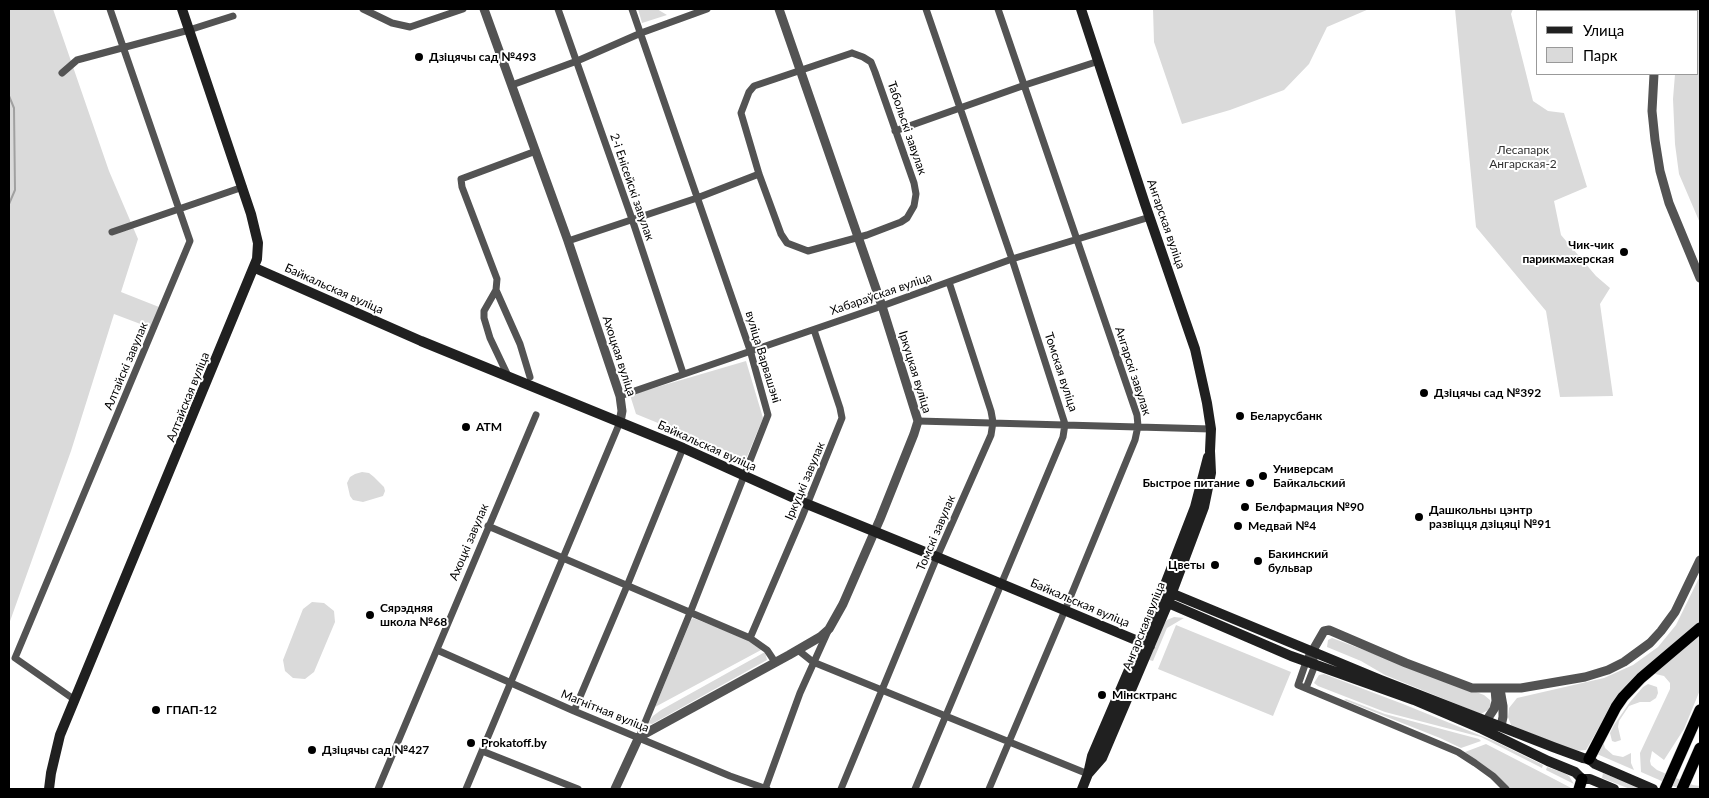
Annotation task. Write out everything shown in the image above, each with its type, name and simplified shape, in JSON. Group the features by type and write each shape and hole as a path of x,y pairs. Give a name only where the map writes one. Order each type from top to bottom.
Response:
{"highway":[{"path":"1589,760 1623,697 1640,678 1700,628"},
{"path":"1665,789 1700,710"},
{"path":"1682,789 1700,748"}],"main road":[{"name":"Алтайская вуліца","path":"49,789 60,735 255,268 257,259 256,233 243,187 182,9"},
{"name":"Ангарская вуліца","path":"1081,9 1195,349 1211,429 1211,472 1204,507 1145,644 1102,758 1088,774 1082,789"},
{"name":"Байкальская вуліца","path":"255,268 421,341 682,448 806,504 1145,644"},
{"name":"Ангарская вуліца","path":"1145,644 1168,603 1166,593"},
{"path":"1166,593 1313,652 1484,725 1581,780 1614,789"},
{"path":"1168,603 1311,663 1484,725 1501,726 1589,760 1653,789"},
{"path":"1581,780 1595,774 1589,760"},
{"path":"1581,780 1577,762 1589,760"}],"street":[{"name":"Алтайскі завулак","path":"75,700 15,658 190,241 110,9"},
{"path":"363,9 392,23 410,27 463,9"},
{"name":"Ахоцкая вуліца","path":"466,789 564,558 620,422 622,411 620,396 568,241 484,9"},
{"name":"2-і Енісейскі завулак","path":"558,9 632,219 683,373"},
{"name":"вуліца Варвашэні","path":"615,789 639,737 690,613 768,415 750,350 632,9"},
{"path":"512,84 577,61 641,33 707,9"},
{"name":"Іркуцкая вуліца","path":"766,789 800,693 813,662 843,604 914,434 918,420 882,306 779,9"},
{"name":"Томская вуліца","path":"914,789 1063,437 1065,424 1012,260 926,9"},
{"name":"Ангарскі завулак","path":"990,789 1135,440 1138,426 1137,415 998,9"},
{"path":"62,73 77,60 189,30 233,16"},
{"name":"Табольскі завулак","path":"852,53 863,56 871,62 895,131 914,183 916,194 914,206 907,218 857,238 808,251 787,243 781,234 759,174 741,113 743,104 754,86 852,53"},
{"path":"895,131 1025,85 1100,61"},
{"path":"1654,75 1652,111 1660,170 1670,203 1700,278"},
{"path":"509,378 490,338 484,318 484,311 496,290 497,279 462,187 461,178 536,151"},
{"path":"568,241 697,198 759,174"},
{"path":"112,232 243,187"},
{"name":"Хабараўская вуліца","path":"620,396 1012,260 1150,217"},
{"path":"949,282 993,422"},
{"path":"496,290 520,344 530,377"},
{"name":"Іркуцкі завулак","path":"750,638 842,418 814,330"},
{"name":"Ахоцкі завулак","path":"378,789 536,415"},
{"path":"918,420 1211,429"},
{"name":"Томскі завулак","path":"842,788 937,557 990,435 993,422"},
{"path":"574,711 627,586 682,448"},
{"path":"488,526 750,638 768,650 775,662"},
{"path":"1306,688 1313,652 1324,631 1329,630 1406,663 1472,688 1521,688 1585,677 1608,670 1635,654 1661,632 1675,612 1700,560"},
{"path":"639,737 798,650 820,637 829,629"},
{"name":"Магнітная вуліца","path":"437,650 574,711 730,776 766,789"},
{"path":"798,650 813,662 1088,774"},
{"path":"1311,663 1298,684 1458,752 1493,776 1506,789"},
{"path":"1503,706 1511,695 1521,688"},
{"path":"1497,689 1503,706 1501,726"},
{"path":"1484,725 1494,709 1497,689"},
{"path":"482,750 578,789"}],"green space":[{"path":"9,9 53,9 109,171 138,239 121,292 159,307 151,328 114,314 71,451 9,624"},
{"path":"638,9 657,9 667,15 642,23"},
{"path":"1153,9 1369,9 1327,27 1309,64 1284,90 1230,110 1182,124 1154,42"},
{"name":"Лесапарк Ангарская-2","path":"1455,9 1513,9 1511,14 1533,101 1548,111 1564,113 1587,187 1554,201 1561,235 1596,276 1610,288 1600,304 1613,396 1560,397 1546,311 1476,227"},
{"path":"1700,9 1700,223 1679,174 1675,144 1673,99 1675,75 1699,75 1699,10 1679,10"},
{"path":"746,361 763,418 746,459 636,414 630,395"},
{"path":"362,472 369,473 384,487 383,496 363,502 353,500 347,483 350,477"},
{"path":"1700,576 1700,626 1612,705 1586,750 1574,751 1511,725 1508,717 1509,708 1517,698 1604,678 1633,665 1658,647 1676,625"},
{"path":"312,602 324,603 334,611 335,622 314,672 305,679 293,678 285,671 283,660 303,609"},
{"path":"1174,617 1184,618 1167,628 1153,661 1149,660 1163,625 1167,620"},
{"path":"693,618 749,640 761,648 761,650 655,707 691,620"},
{"path":"1176,625 1291,672 1273,716 1158,669"},
{"path":"1700,634 1700,690 1684,729 1664,760 1652,751 1650,761 1651,765 1657,770 1693,785 1700,786 1700,789 1680,789 1641,772 1640,753 1670,689 1670,683 1664,676 1651,673"},
{"path":"1332,638 1484,695 1490,700 1491,706 1481,714 1385,675 1361,661 1327,647 1328,640"},
{"path":"765,652 767,660 652,724 648,723 661,710"},
{"path":"1324,674 1494,741 1543,765 1542,768 1481,737 1385,712 1314,683 1319,675"},
{"path":"1648,684 1657,687 1658,693 1656,698 1650,702 1640,702 1629,706 1619,721 1618,727 1621,740 1612,741 1610,733 1614,725 1630,702"},
{"path":"1346,699 1385,714 1481,741 1461,748 1344,700"},
{"path":"1603,741 1605,748 1613,755 1623,757 1631,753 1631,763 1634,770 1597,754"},
{"path":"1486,744 1573,789 1510,789 1489,769 1465,752"},
{"path":"1547,767 1569,776 1574,784 1546,770"},
{"path":"1603,773 1643,789 1630,789 1602,778"}],"waterway":[{"path":"9,96 14,108 15,190 9,204"}],"place":[{"name":"Дзіцячы сад №493","path":"419,57"},
{"name":"Чик-чик парикмахерская","path":"1624,252"},
{"name":"Дзіцячы сад №392","path":"1424,393"},
{"name":"Беларусбанк","path":"1240,416"},
{"name":"АТМ","path":"466,427"},
{"name":"Универсам Байкальский","path":"1263,476"},
{"name":"Быстрое питание","path":"1250,483"},
{"name":"Белфармация №90","path":"1245,507"},
{"name":"Дашкольны цэнтр развіцця дзіцяці №91","path":"1419,517"},
{"name":"Медвай №4","path":"1238,526"},
{"name":"Бакинский бульвар","path":"1258,561"},
{"name":"Цветы","path":"1215,565"},
{"name":"Сярэдняя школа №68","path":"370,615"},
{"name":"Мінсктранс","path":"1102,695"},
{"name":"ГПАП-12","path":"156,710"},
{"name":"Prokatoff.by","path":"471,743"},
{"name":"Дзіцячы сад №427","path":"312,750"}]}
